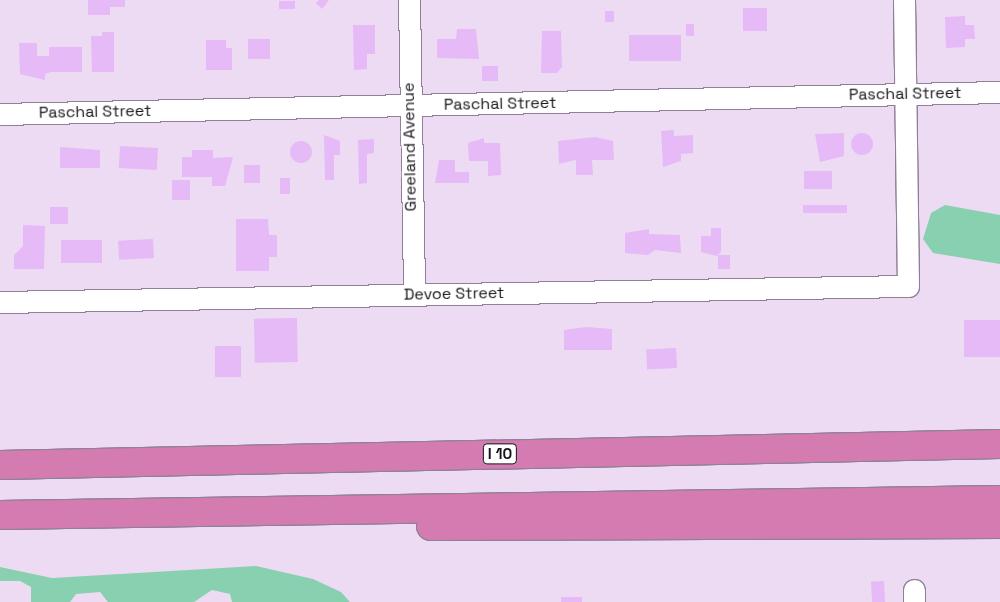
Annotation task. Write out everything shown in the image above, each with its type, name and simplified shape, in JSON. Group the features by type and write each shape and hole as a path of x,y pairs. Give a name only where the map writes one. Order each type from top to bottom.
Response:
{"highway":[{"name":"I 10","path":"0,465 1000,444"},
{"path":"0,515 1000,500"},
{"path":"243,511 308,524 553,529 1000,524"}],"street":[{"name":"Greeland Avenue","path":"409,0 409,106 414,295"},
{"path":"904,0 904,94"},
{"name":"Paschal Street","path":"0,114 1000,92"},
{"name":"Devoe Street","path":"0,302 908,286 904,94"}],"green space":[{"path":"945,205 1000,215 1000,264 933,253 923,239 931,213"},
{"path":"256,566 313,579 341,592 350,602 232,602 230,594 212,590 194,602 108,602 100,592 76,594 70,602 31,602 31,587 20,581 0,581 0,567 52,578"}],"building":[{"path":"88,0 125,0 125,7 110,7 110,15 88,15"},
{"path":"319,0 329,0 322,9 316,3"},
{"path":"279,1 295,1 295,9 279,9"},
{"path":"743,8 767,8 767,31 743,31"},
{"path":"605,11 614,11 614,22 605,22"},
{"path":"965,16 965,25 974,25 975,39 965,39 965,47 946,48 945,17"},
{"path":"686,24 694,24 694,36 686,36"},
{"path":"353,25 375,25 375,54 367,54 367,69 354,70"},
{"path":"457,29 476,29 479,59 437,58 437,39 456,39"},
{"path":"542,31 561,31 562,67 557,73 541,73"},
{"path":"102,32 114,32 114,72 92,72 91,36 102,36"},
{"path":"629,35 681,35 681,61 629,61"},
{"path":"248,39 270,39 270,59 248,59"},
{"path":"206,40 226,40 226,48 232,48 232,70 206,70"},
{"path":"19,43 37,43 37,56 49,56 49,47 82,47 82,72 51,72 45,74 45,80 20,74"},
{"path":"482,66 498,66 498,81 482,81"},
{"path":"674,130 674,136 693,135 693,153 681,154 681,161 663,167 661,131"},
{"path":"844,133 844,156 820,162 815,134"},
{"path":"862,133 870,136 873,144 870,152 862,155 854,152 851,144 854,136"},
{"path":"324,135 340,141 340,155 334,155 334,180 325,180"},
{"path":"595,137 613,141 614,160 592,160 593,175 576,175 576,160 559,164 558,141"},
{"path":"484,138 484,143 500,143 501,175 488,176 488,161 469,161 468,143"},
{"path":"374,139 374,153 367,154 367,183 359,184 358,140"},
{"path":"301,141 309,144 312,152 309,160 301,163 293,160 290,152 293,144"},
{"path":"120,146 158,148 157,170 119,168"},
{"path":"60,147 100,150 100,168 60,168"},
{"path":"192,150 213,150 213,158 233,157 225,186 212,186 212,177 182,177 182,157 192,157"},
{"path":"439,160 455,160 455,172 469,172 469,183 435,183"},
{"path":"244,165 260,165 260,183 244,183"},
{"path":"804,171 832,171 832,189 804,189"},
{"path":"280,178 290,178 290,194 280,194"},
{"path":"172,180 190,180 190,200 172,200"},
{"path":"803,205 847,205 847,213 803,213"},
{"path":"50,207 68,207 68,224 50,224"},
{"path":"236,219 268,219 269,235 277,235 277,257 269,257 269,271 236,271"},
{"path":"23,225 45,226 44,269 14,269 14,255 23,246"},
{"path":"711,228 721,228 721,252 717,256 701,252 701,236 711,236"},
{"path":"649,229 649,234 680,235 681,253 655,250 648,255 625,253 625,233"},
{"path":"153,239 154,258 119,260 118,241"},
{"path":"61,240 102,240 102,263 61,263"},
{"path":"718,255 730,255 730,269 718,269"},
{"path":"297,318 298,362 255,363 254,319"},
{"path":"964,320 1000,320 1000,357 964,357"},
{"path":"586,327 612,329 612,350 564,350 564,330"},
{"path":"215,346 241,346 241,377 215,377"},
{"path":"676,348 677,368 647,370 646,350"},
{"path":"884,581 885,602 872,602 871,582"},
{"path":"561,597 582,597 582,602 561,602"}]}
